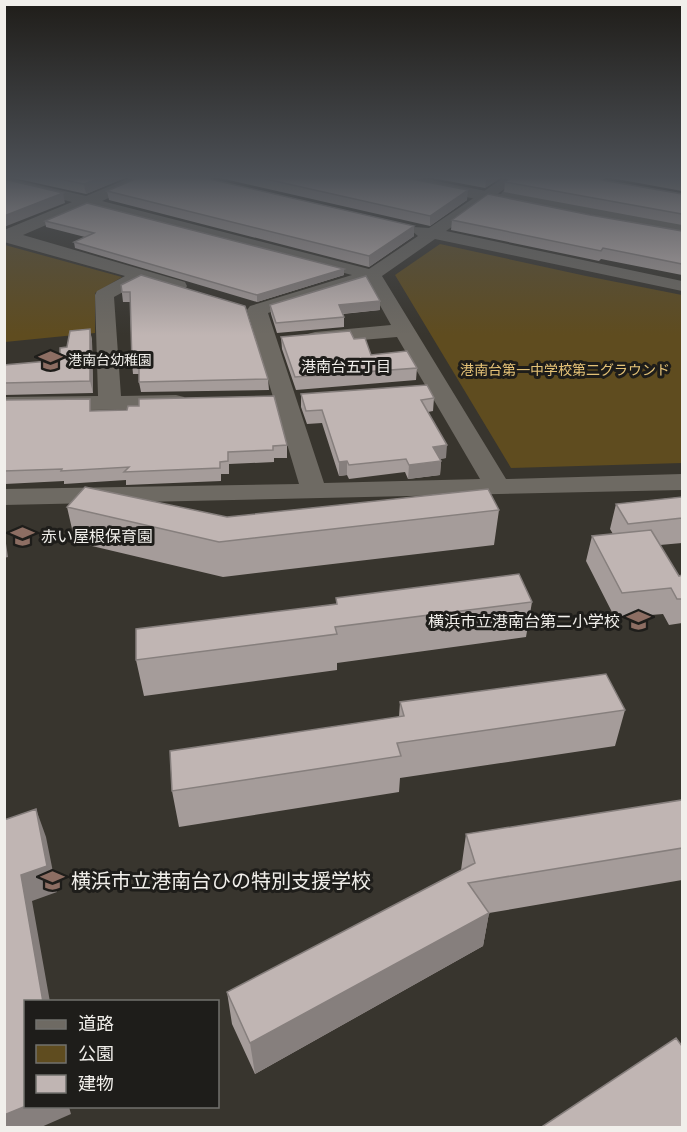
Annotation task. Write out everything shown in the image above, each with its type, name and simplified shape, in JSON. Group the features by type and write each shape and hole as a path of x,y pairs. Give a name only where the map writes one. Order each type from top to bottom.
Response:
{"street":[{"path":"6,236 20,230"},
{"path":"197,230 372,275 437,388 498,487"},
{"path":"667,230 682,233"},
{"path":"314,491 268,342 246,307 372,275 419,231 682,286"},
{"path":"6,236 194,291"},
{"path":"110,403 104,295 141,275"},
{"path":"268,342 405,330"},
{"path":"413,390 437,388"},
{"path":"262,399 308,397"},
{"path":"4,404 203,401"},
{"path":"4,497 682,482"}],"green space":[{"name":"港南台第一中学校第二グラウンド","path":"440,244 682,295 682,463 511,468 395,275"},
{"path":"5,245 122,277 95,293 95,333 5,342"}],"building":[{"path":"81,230 191,230 344,269 257,295 74,242 94,233"},
{"path":"264,230 408,230 369,256"},
{"path":"499,230 682,231 682,264 603,248 601,251"},
{"path":"141,275 245,306 268,379 139,382 139,363 132,363 130,292 122,292 121,285"},
{"path":"366,276 380,301 339,305 344,317 276,323 270,305"},
{"path":"90,329 90,381 4,383 4,365 60,360 60,348 67,347 70,331"},
{"path":"350,331 354,339 365,338 371,355 407,351 417,368 295,377 281,337"},
{"path":"427,385 434,398 421,400 447,445 433,447 441,461 409,465 406,459 349,465 347,461 339,462 322,410 306,411 301,394"},
{"path":"274,396 287,445 273,446 273,450 228,452 228,461 220,462 220,468 124,472 129,467 61,471 62,469 4,471 4,400 90,399 90,411 127,410 128,406 139,406 139,399"},
{"path":"85,487 227,517 488,489 499,510 219,542 67,507"},
{"path":"682,497 682,518 628,524 616,504"},
{"path":"651,530 679,576 682,575 682,599 677,599 671,588 622,593 592,536"},
{"path":"519,574 532,602 335,627 337,634 136,660 136,629 337,604 336,598"},
{"path":"606,674 625,710 397,743 401,756 172,791 170,751 404,716 400,702"},
{"path":"682,800 682,848 468,883 489,913 250,1043 227,992 475,863 466,834"},
{"path":"36,809 47,866 21,875 43,1000 24,1000 24,1107 4,1115 4,820"},
{"path":"676,1038 682,1046 682,1128 540,1128"}],"place":[{"name":"港南台幼稚園","path":"50,360"},
{"name":"赤い屋根保育園","path":"23,536"},
{"name":"横浜市立港南台第二小学校","path":"638,621"},
{"name":"横浜市立港南台ひの特別支援学校","path":"53,881"}],"district":[{"name":"港南台五丁目","path":"346,367"}]}
